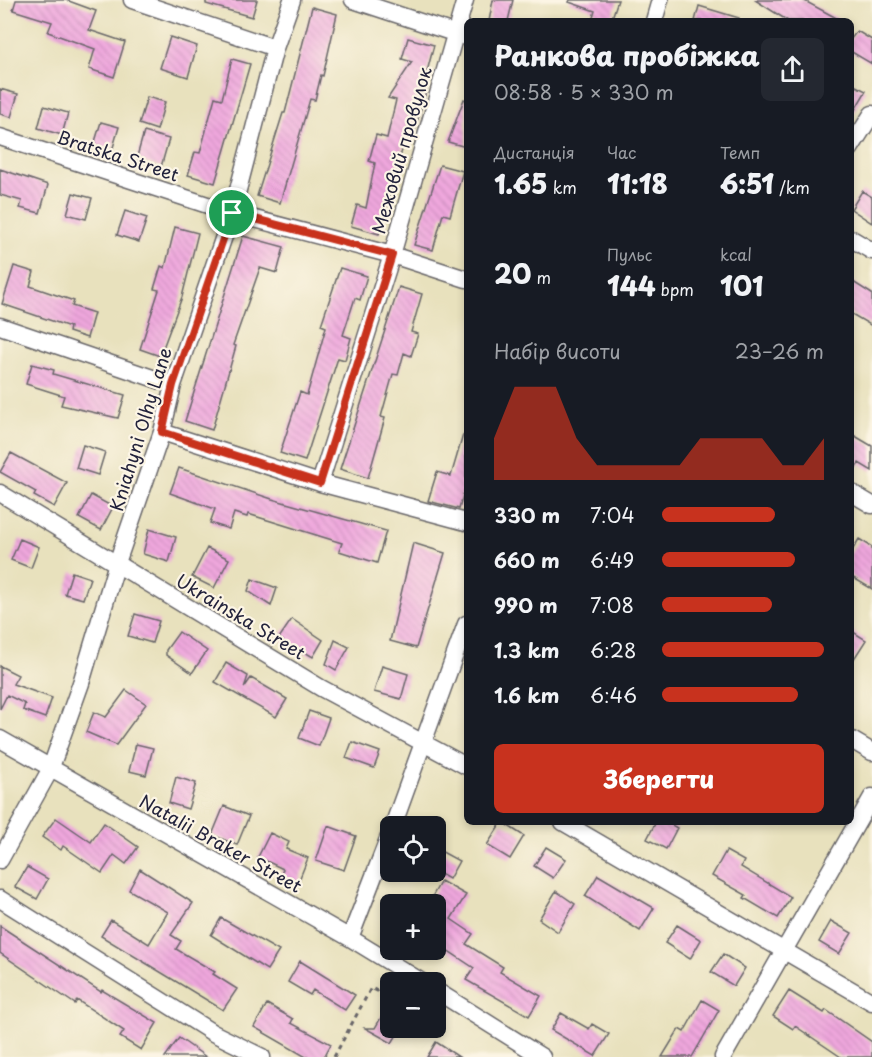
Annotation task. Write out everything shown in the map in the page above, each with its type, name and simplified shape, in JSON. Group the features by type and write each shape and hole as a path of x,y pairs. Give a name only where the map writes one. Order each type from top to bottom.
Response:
{"street":[{"path":"132,0 275,48"},
{"name":"Kniahyni Olhy Lane","path":"0,860 50,770 81,683 117,564 162,432 173,385 232,213 275,48 292,0"},
{"path":"353,0 460,35"},
{"name":"Межовий провулок","path":"320,483 460,35 465,0"},
{"path":"655,18 660,0"},
{"path":"854,143 872,114"},
{"name":"Bratska Street","path":"0,137 232,213 392,255 464,278"},
{"path":"854,240 872,251"},
{"path":"0,326 173,385"},
{"path":"162,432 320,483 464,521"},
{"name":"Ukrainska Street","path":"0,493 321,688 464,765"},
{"path":"854,494 872,505"},
{"path":"397,816 464,630"},
{"name":"Natalii Braker Street","path":"0,739 50,770 350,938 405,972"},
{"path":"854,741 872,752"},
{"path":"723,1057 872,798"},
{"path":"568,825 872,1002"},
{"path":"350,938 380,860"},
{"path":"0,899 213,1033 262,1057"},
{"path":"446,997 542,1057"}],"path":[{"path":"334,1057 370,988 377,991 380,989"}],"building":[{"path":"16,0 66,0 96,11 89,30 125,42 114,77 89,69 95,49 48,32 52,22 13,10"},
{"path":"206,0 257,0 252,17 206,4"},
{"path":"493,0 513,0 509,18 490,18"},
{"path":"570,0 618,0 612,18 593,18 595,11 569,2"},
{"path":"755,0 803,0 836,18 783,18"},
{"path":"699,6 739,18 696,18"},
{"path":"312,7 337,14 323,76 321,75 315,100 310,99 280,203 257,196 283,113 285,113"},
{"path":"857,31 872,40 872,64 854,53 854,35"},
{"path":"170,37 197,46 188,77 160,68"},
{"path":"408,38 434,45 423,87 427,88 415,129 408,128 379,234 351,226 357,205 366,208 375,163 369,161 376,135 387,138 396,100 388,98 412,62 402,59"},
{"path":"232,59 250,64 215,183 188,175 195,152 200,153 215,97 222,99"},
{"path":"854,85 866,91 854,111"},
{"path":"0,89 18,94 11,117 0,114"},
{"path":"147,97 165,102 157,130 139,124"},
{"path":"464,99 464,146 448,142"},
{"path":"44,106 68,113 62,135 38,128"},
{"path":"101,122 119,127 112,151 94,145"},
{"path":"144,132 169,139 161,167 136,160"},
{"path":"440,165 463,171 450,216 443,214 433,250 414,245"},
{"path":"0,169 48,185 40,213 20,208 22,201 0,195"},
{"path":"862,191 872,197 872,223 854,211 854,204"},
{"path":"73,193 92,198 86,219 67,214"},
{"path":"125,211 147,218 139,242 117,235"},
{"path":"175,227 198,233 182,297 160,356 140,349 159,290 154,289 161,266 165,268"},
{"path":"243,236 284,247 277,273 260,268 233,345 236,346 212,430 185,421"},
{"path":"14,266 34,272 30,286 74,301 72,306 94,313 87,338 69,332 70,327 2,304"},
{"path":"340,268 367,276 360,300 355,298 343,335 351,338 345,360 338,358 305,461 280,453 300,392 307,395 326,327 321,325"},
{"path":"854,283 872,294 872,326 854,315"},
{"path":"399,287 422,294 411,332 418,334 411,356 404,353 398,375 393,374 381,417 385,418 368,478 340,469"},
{"path":"32,364 54,370 53,374 125,395 118,418 61,405 64,396 26,384"},
{"path":"463,435 464,492 459,509 428,501 437,472 451,476"},
{"path":"854,435 872,446 872,471 859,463 854,471"},
{"path":"83,445 105,452 98,475 76,468"},
{"path":"11,453 67,483 54,507 34,496 36,492 0,472"},
{"path":"179,468 272,499 386,531 377,563 339,551 342,543 248,514 247,517 234,513 229,529 210,523 215,509 170,493"},
{"path":"91,495 113,507 101,530 79,518"},
{"path":"149,529 176,537 169,562 143,554"},
{"path":"20,539 39,547 31,568 11,560"},
{"path":"859,539 872,547 872,589 854,578 854,547"},
{"path":"413,543 445,553 416,648 390,641"},
{"path":"207,548 229,559 214,588 192,577"},
{"path":"72,572 90,578 83,599 65,594"},
{"path":"252,579 277,588 271,606 248,591"},
{"path":"135,614 159,621 152,643 128,636"},
{"path":"292,619 323,640 313,657 303,651 301,654 279,638"},
{"path":"179,632 207,651 192,673 166,655 166,650"},
{"path":"854,632 866,640 854,659"},
{"path":"335,640 349,647 336,670 326,664"},
{"path":"226,663 248,676 244,688 251,678 287,699 276,717 215,682"},
{"path":"0,666 18,675 13,684 52,698 45,718 23,710 25,704 7,695 0,709"},
{"path":"382,666 408,674 401,699 374,692"},
{"path":"126,690 146,704 116,745 86,732 94,712 106,717"},
{"path":"309,711 329,718 319,746 299,738"},
{"path":"352,742 380,752 374,768 346,758"},
{"path":"136,744 153,748 146,775 129,771"},
{"path":"176,777 196,783 188,809 169,803"},
{"path":"224,806 249,816 237,845 212,835"},
{"path":"56,818 91,842 104,823 138,847 126,864 114,855 102,873 63,846 61,850 42,837"},
{"path":"500,825 507,825 524,836 510,859 487,845"},
{"path":"654,825 672,825 677,828 666,849 647,839"},
{"path":"328,826 356,836 344,870 316,861"},
{"path":"270,833 289,842 286,849 308,858 297,885 280,877 283,869 258,857"},
{"path":"546,847 566,859 553,878 534,866"},
{"path":"726,851 744,861 741,867 791,897 778,918 744,898 746,895 712,876"},
{"path":"446,854 459,861 449,879 446,877"},
{"path":"27,867 48,879 37,899 15,887"},
{"path":"140,869 193,903 171,935 181,941 176,949 215,972 213,974 237,989 223,1010 101,936 111,920 149,944 168,912 129,890"},
{"path":"598,875 654,908 640,931 585,896"},
{"path":"440,882 443,882 466,895 451,919 473,934 466,944 503,967 500,972 541,996 529,1016 466,980 474,968 446,949 446,894 434,894"},
{"path":"556,891 575,904 558,932 539,919"},
{"path":"221,918 279,951 267,970 211,935"},
{"path":"831,921 852,933 839,954 819,942"},
{"path":"677,925 701,940 690,959 665,943"},
{"path":"0,926 101,992 102,990 157,1023 141,1050 120,1037 124,1031 77,1000 75,1004 0,953"},
{"path":"723,954 745,968 734,986 711,972"},
{"path":"300,961 355,995 345,1010 313,990 310,995 288,982"},
{"path":"789,991 824,1013 826,1010 872,1042 872,1057 841,1057 795,1026 793,1029 773,1016"},
{"path":"702,1000 719,1010 692,1057 662,1057 679,1029 684,1032"},
{"path":"267,1004 293,1019 291,1023 331,1044 324,1057 306,1057 254,1027"},
{"path":"561,1013 589,1029 592,1024 609,1034 595,1056 551,1030"},
{"path":"380,1019 380,1036 365,1028 375,1028"},
{"path":"179,1038 206,1057 165,1057"},
{"path":"383,1038 395,1038 392,1043"},
{"path":"436,1042 459,1057 427,1057"}],"route":[{"path":"232,213 392,255 320,483 162,432 173,385 232,213"}]}
